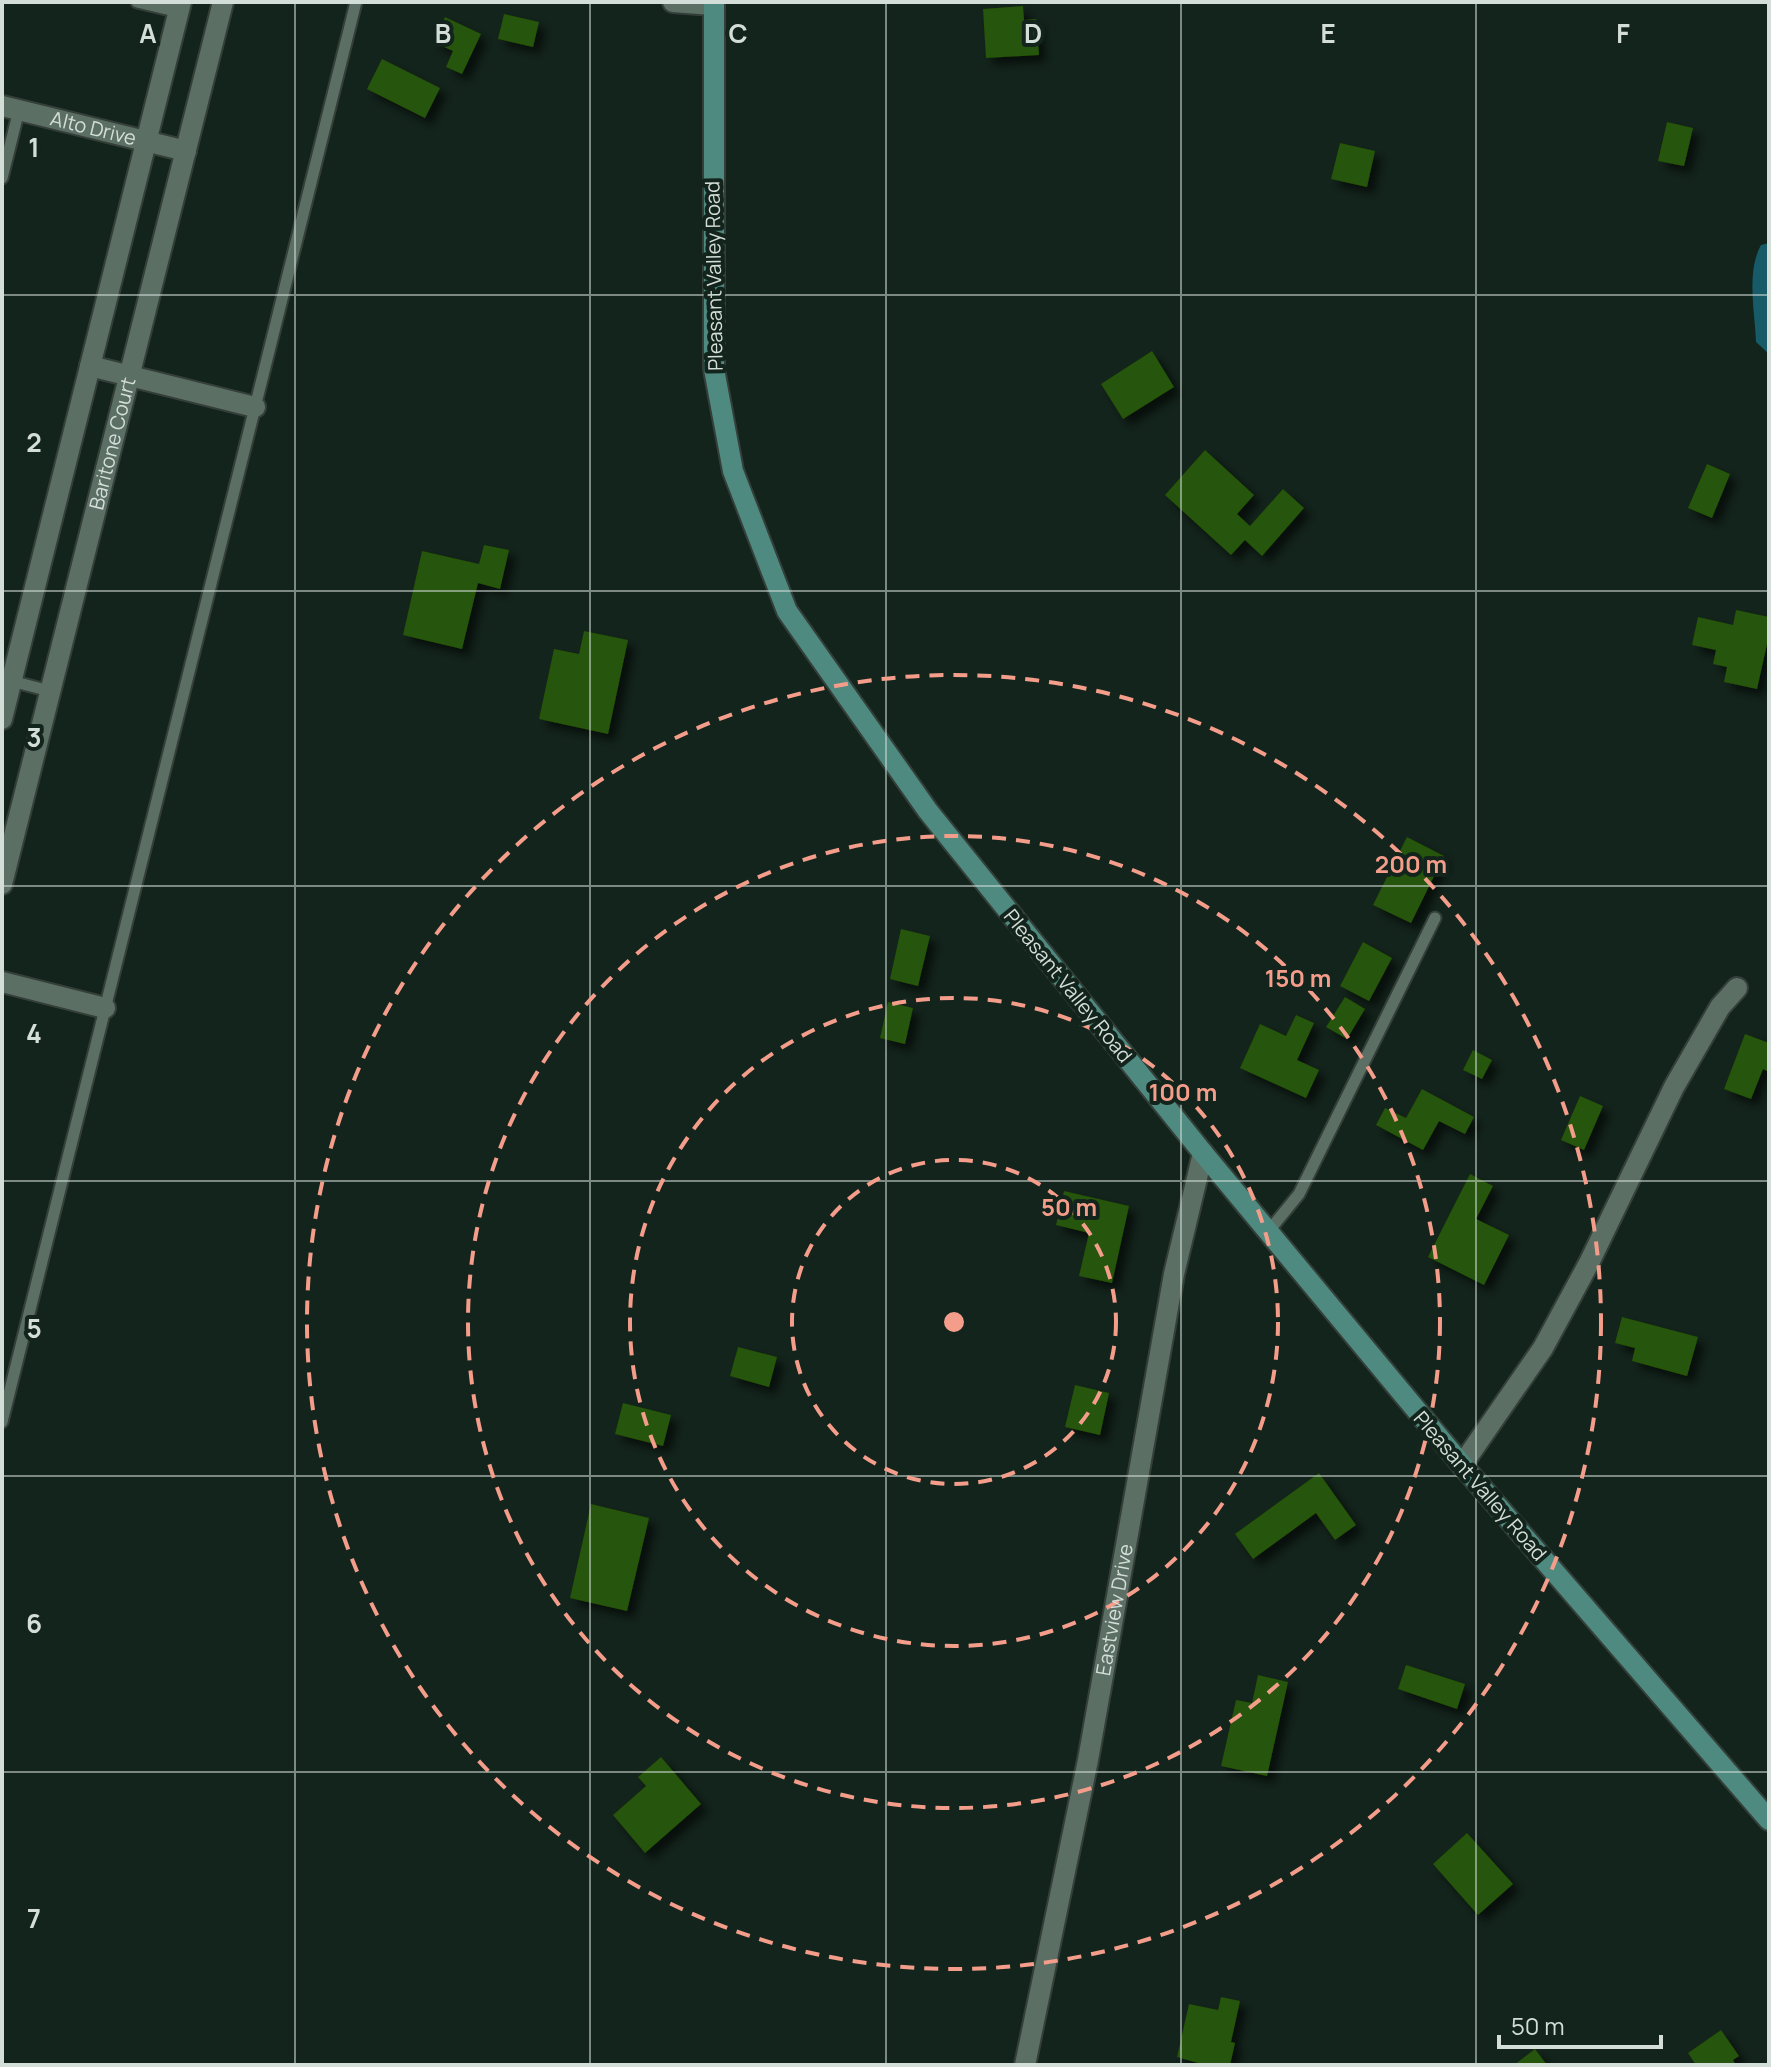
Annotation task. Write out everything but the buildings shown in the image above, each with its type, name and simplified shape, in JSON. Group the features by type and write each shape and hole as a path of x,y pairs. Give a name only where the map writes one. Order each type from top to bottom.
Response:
{"street":[{"name":"Baritone Court","path":"2,884 223,2"},
{"path":"673,2 714,4"},
{"name":"Pleasant Valley Road","path":"714,4 714,369 733,471 787,611 928,811 1203,1153 1462,1465 1769,1820"},
{"name":"Baritone Court","path":"2,719 180,7"},
{"name":"Alto Drive","path":"10,108 186,151"},
{"path":"90,366 255,407"},
{"path":"2,982 105,1008"},
{"path":"1462,1465 1543,1348 1589,1263 1674,1087 1720,1007 1737,988"},
{"name":"Eastview Drive","path":"1025,2065 1088,1760 1174,1274 1203,1153"}],"lane":[{"path":"137,2 180,7"},
{"path":"2,1422 356,2"},
{"path":"2,178 10,108"},
{"path":"11,681 50,691"},
{"path":"1268,1232 1299,1194 1435,918"}],"water":[{"path":"1769,243 1769,354 1756,342 1752,292 1756,256 1761,245"}]}
